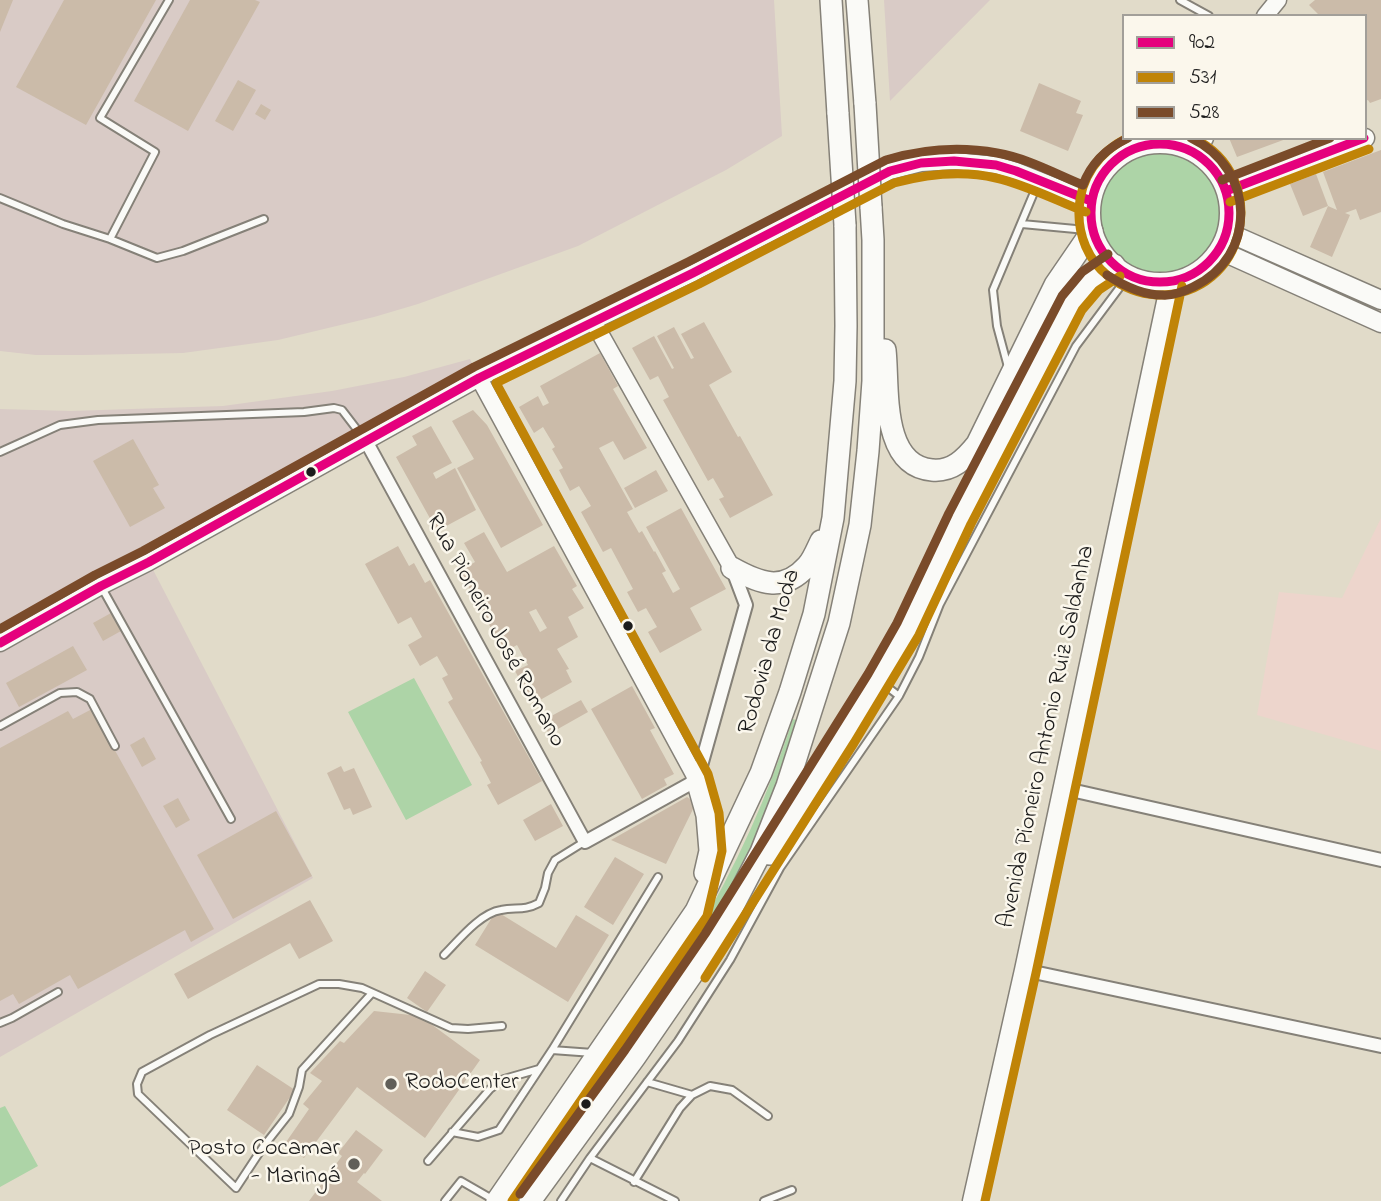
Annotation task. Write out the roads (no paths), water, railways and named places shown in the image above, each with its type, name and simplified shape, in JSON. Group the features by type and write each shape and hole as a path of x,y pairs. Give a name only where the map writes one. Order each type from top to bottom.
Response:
{"highway":[{"name":"Rodovia da Moda","path":"496,1201 696,911 761,773 814,614 833,518 845,380 845,225 831,0"},
{"path":"857,0 873,240 887,363 890,416 894,438 911,463 920,468 943,469 961,461 976,444 1055,285 1092,231"},
{"path":"715,942 761,852 787,786 839,623 860,525 868,451 873,381 873,240"},
{"path":"530,1201 715,942 878,680 908,629 960,519 1072,303 1095,275 1121,270"},
{"path":"732,568 762,582 790,580 808,565 833,518"},
{"path":"696,780 708,814 710,851 696,911"}],"main road":[{"path":"1226,191 1360,140"},
{"path":"1153,144 1201,146 1226,191 1230,211 1227,232 1219,250 1209,263 1196,272 1170,283 1146,281 1121,270 1104,254 1092,231 1091,201 1098,180 1112,162 1133,148 1153,144"},
{"path":"1227,232 1381,303"},
{"path":"1219,250 1381,323"},
{"name":"Avenida Pioneiro Antonio Ruiz Saldanha","path":"972,1201 1024,970 1170,283"}],"street":[{"path":"1267,14 1278,0"},
{"path":"0,643 479,378 693,273 890,171 921,163 954,161 996,165 1091,201"},
{"path":"1361,314 1381,303"},
{"path":"585,842 696,780 746,605 732,568 593,321"},
{"path":"479,378 696,780"},
{"name":"Rua Pioneiro José Romano","path":"366,441 585,842"},
{"path":"1062,788 1381,860"},
{"path":"1024,970 1381,1046"}],"lane":[{"path":"110,239 155,152 100,118 169,0"},
{"path":"1180,0 1205,14"},
{"path":"1010,374 997,326 993,290 1039,181"},
{"path":"0,198 157,258 183,251 264,219"},
{"path":"1022,224 1092,231"},
{"path":"561,1201 678,1041 730,960 780,868 899,696 919,657 940,604 1076,346 1121,270"},
{"path":"0,452 60,425 97,420 304,412 334,408 342,410 366,441"},
{"path":"101,586 231,819"},
{"path":"878,680 899,696"},
{"path":"0,726 60,692 77,692 90,699 115,746"},
{"path":"444,955 478,921 498,910 529,908 539,903 555,860 585,842"},
{"path":"452,1132 478,1137 499,1129 552,1050 658,877"},
{"path":"372,993 302,1070 289,1114 236,1188 138,1094 137,1084 142,1072 210,1034 319,984 362,988 451,1028 502,1026"},
{"path":"0,1023 58,992"},
{"path":"552,1050 598,1053"},
{"path":"428,1161 490,1089 504,1079 539,1069"},
{"path":"647,1082 692,1095"},
{"path":"634,1182 680,1108 692,1095 710,1086 732,1090 768,1115"},
{"path":"590,1158 675,1201"},
{"path":"445,1201 461,1181 496,1201"},
{"path":"764,1201 792,1190"}],"place":[{"name":"RodoCenter","path":"391,1084"},
{"name":"Posto Cocamar - Maringá","path":"354,1164"}]}
